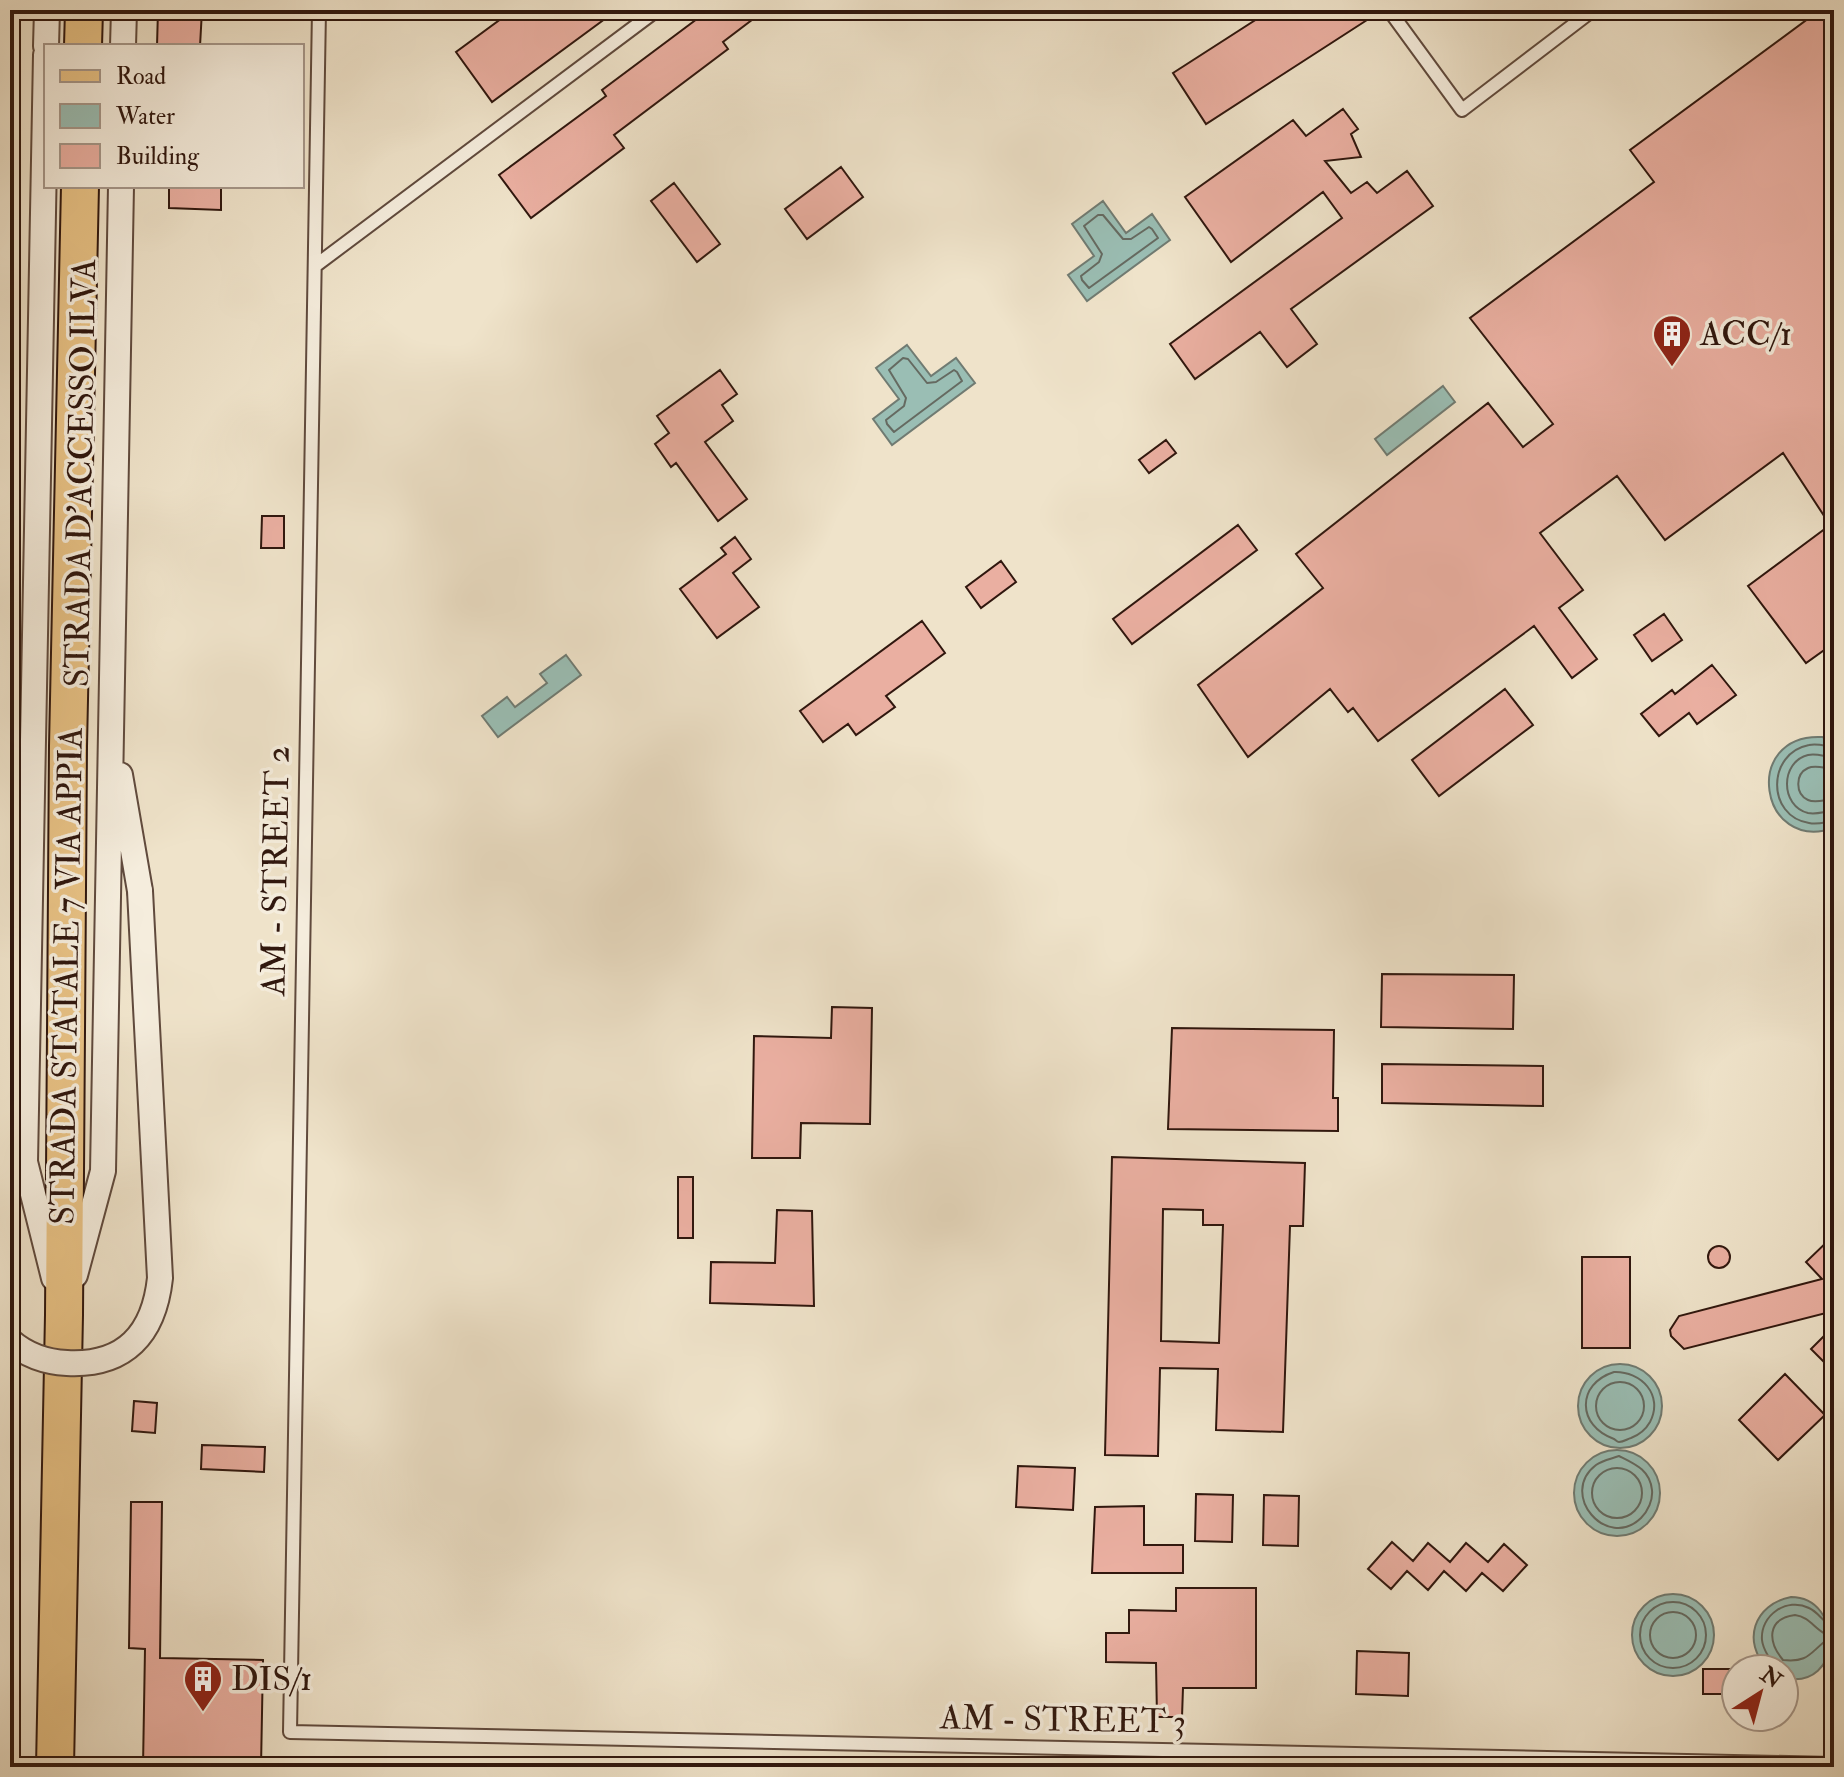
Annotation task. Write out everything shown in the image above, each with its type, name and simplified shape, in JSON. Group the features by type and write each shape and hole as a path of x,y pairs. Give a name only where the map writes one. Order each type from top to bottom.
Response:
{"main road":[{"path":"83,44 84,10"},
{"name":"STRADA STATALE 7 VIA APPIA","path":"55,1767 64,1315 68,746 80,188"}],"street":[{"path":"46,44 47,10"},
{"path":"123,44 124,10"},
{"name":"STRADA D'ACCESSO ILVA","path":"44,156 25,1162 64,1315"},
{"name":"STRADA D'ACCESSO ILVA","path":"64,1315 103,1171 121,188"},
{"path":"10,843 33,709"},
{"path":"10,1341 43,1360 79,1364 109,1359 127,1347 146,1327 154,1312 160,1278 140,891 111,719"}],"lane":[{"name":"AM - STREET 2","path":"290,1732 319,10"},
{"path":"315,266 657,10"},
{"path":"1389,10 1462,110 1593,10"},
{"name":"AM - STREET 3","path":"290,1732 1493,1762 1834,1764"}],"water":[{"path":"1103,201 1126,233 1152,214 1170,240 1087,301 1068,275 1094,256 1072,224"},
{"path":"907,345 931,376 956,358 975,383 892,445 873,419 899,399 876,368"},
{"path":"1443,386 1455,402 1387,455 1375,439"},
{"path":"566,655 581,675 498,737 482,716 507,697 515,707 547,683 540,674"},
{"path":"1822,737 1834,740 1834,828 1809,831 1789,824 1776,810 1770,791 1770,771 1779,753 1796,741"},
{"path":"1620,1364 1636,1367 1650,1376 1659,1390 1662,1406 1659,1422 1650,1436 1636,1445 1620,1448 1604,1445 1590,1436 1581,1422 1578,1406 1581,1390 1590,1376 1604,1367"},
{"path":"1617,1450 1633,1454 1647,1463 1656,1477 1660,1493 1656,1509 1647,1523 1633,1532 1617,1536 1601,1532 1587,1523 1578,1509 1574,1493 1578,1477 1587,1463 1601,1454"},
{"path":"1665,1594 1681,1594 1696,1601 1707,1612 1714,1635 1711,1651 1702,1664 1681,1676 1665,1676 1650,1669 1639,1658 1632,1643 1632,1627 1639,1612 1650,1601"},
{"path":"1791,1597 1808,1601 1821,1611 1828,1626 1830,1642 1827,1658 1818,1671 1804,1678 1800,1678 1800,1653 1758,1653 1755,1647 1754,1636 1760,1616 1778,1601"}],"building":[{"path":"158,10 202,10 200,44 157,44"},
{"path":"513,10 617,10 492,102 456,52"},
{"path":"709,10 765,10 723,42 728,49 614,135 624,148 531,218 499,175 606,96 602,90"},
{"path":"1271,10 1361,10 1367,20 1206,124 1173,73"},
{"name":"ACC/1","path":"1820,10 1834,29 1834,643 1806,663 1748,586 1830,525 1783,453 1665,540 1617,476 1540,533 1583,590 1559,608 1597,659 1572,678 1534,626 1378,741 1353,708 1348,712 1330,689 1248,757 1198,685 1323,588 1296,554 1488,403 1523,447 1553,424 1470,318 1654,182 1630,150"},
{"path":"1343,109 1358,129 1351,134 1361,157 1325,161 1351,193 1367,182 1377,193 1407,171 1433,206 1291,309 1317,344 1287,367 1260,332 1195,379 1170,344 1342,218 1323,192 1231,262 1185,197 1293,120 1306,136"},
{"path":"841,167 863,197 807,239 785,209"},
{"path":"674,183 720,244 697,262 651,201"},
{"path":"169,188 221,188 221,210 169,208"},
{"path":"720,370 737,394 722,405 733,421 705,442 747,499 718,521 676,463 671,467 655,444 669,433 657,416"},
{"path":"1166,440 1176,453 1149,473 1139,460"},
{"path":"262,516 284,516 284,548 261,548"},
{"path":"1238,525 1257,550 1132,644 1113,619"},
{"path":"735,537 751,559 733,573 759,607 717,638 680,589 726,554 721,548"},
{"path":"1001,561 1016,582 981,608 966,587"},
{"path":"1664,614 1682,640 1652,661 1634,635"},
{"path":"922,621 945,653 886,696 895,707 856,735 848,724 823,742 800,711"},
{"path":"1712,665 1736,695 1697,724 1689,713 1659,736 1641,714 1672,690 1675,694"},
{"path":"1505,689 1533,725 1439,796 1412,760"},
{"path":"1382,974 1514,975 1513,1029 1381,1027"},
{"path":"832,1007 872,1008 870,1124 801,1123 800,1158 752,1158 754,1036 831,1038"},
{"path":"1172,1028 1334,1030 1333,1098 1338,1098 1338,1131 1168,1129"},
{"path":"1382,1064 1543,1066 1543,1106 1382,1103"},
{"path":"1112,1157 1305,1163 1303,1226 1290,1226 1283,1432 1216,1430 1218,1369 1160,1368 1158,1456 1105,1455","holes":["1163,1209 1203,1210 1203,1225 1223,1225 1219,1343 1161,1341"]},
{"path":"678,1177 693,1177 693,1238 678,1238"},
{"path":"777,1210 812,1211 814,1306 710,1303 711,1262 775,1263"},
{"path":"1834,1235 1834,1311 1684,1349 1671,1336 1670,1330 1679,1316 1822,1279 1806,1262"},
{"path":"1719,1246 1727,1249 1730,1257 1727,1265 1719,1268 1711,1265 1708,1257 1711,1249"},
{"path":"1582,1257 1630,1257 1630,1348 1582,1348"},
{"path":"1834,1326 1834,1372 1811,1349"},
{"path":"1785,1374 1825,1415 1778,1460 1739,1420"},
{"path":"134,1401 157,1403 155,1433 132,1431"},
{"path":"202,1445 265,1447 264,1472 201,1469"},
{"path":"1018,1466 1075,1468 1073,1510 1016,1507"},
{"path":"1196,1494 1233,1495 1232,1542 1195,1541"},
{"path":"1264,1495 1299,1496 1298,1546 1263,1545"},
{"name":"DIS/1","path":"131,1502 162,1502 160,1658 263,1660 261,1767 143,1767 145,1649 129,1648"},
{"path":"1144,1506 1144,1545 1183,1545 1183,1573 1092,1573 1095,1507"},
{"path":"1392,1542 1413,1561 1428,1543 1450,1562 1466,1543 1488,1562 1504,1544 1527,1565 1503,1591 1482,1573 1466,1591 1444,1571 1428,1590 1407,1571 1391,1589 1368,1569"},
{"path":"1176,1588 1256,1588 1256,1688 1183,1688 1182,1717 1157,1717 1156,1663 1106,1662 1106,1633 1129,1633 1129,1610 1176,1611"},
{"path":"1357,1651 1409,1653 1408,1696 1356,1694"},
{"path":"1703,1669 1720,1669 1720,1694 1703,1694"}],"place":[{"name":"ACC/1","path":"1672,368"},
{"name":"DIS/1","path":"203,1713"}]}
